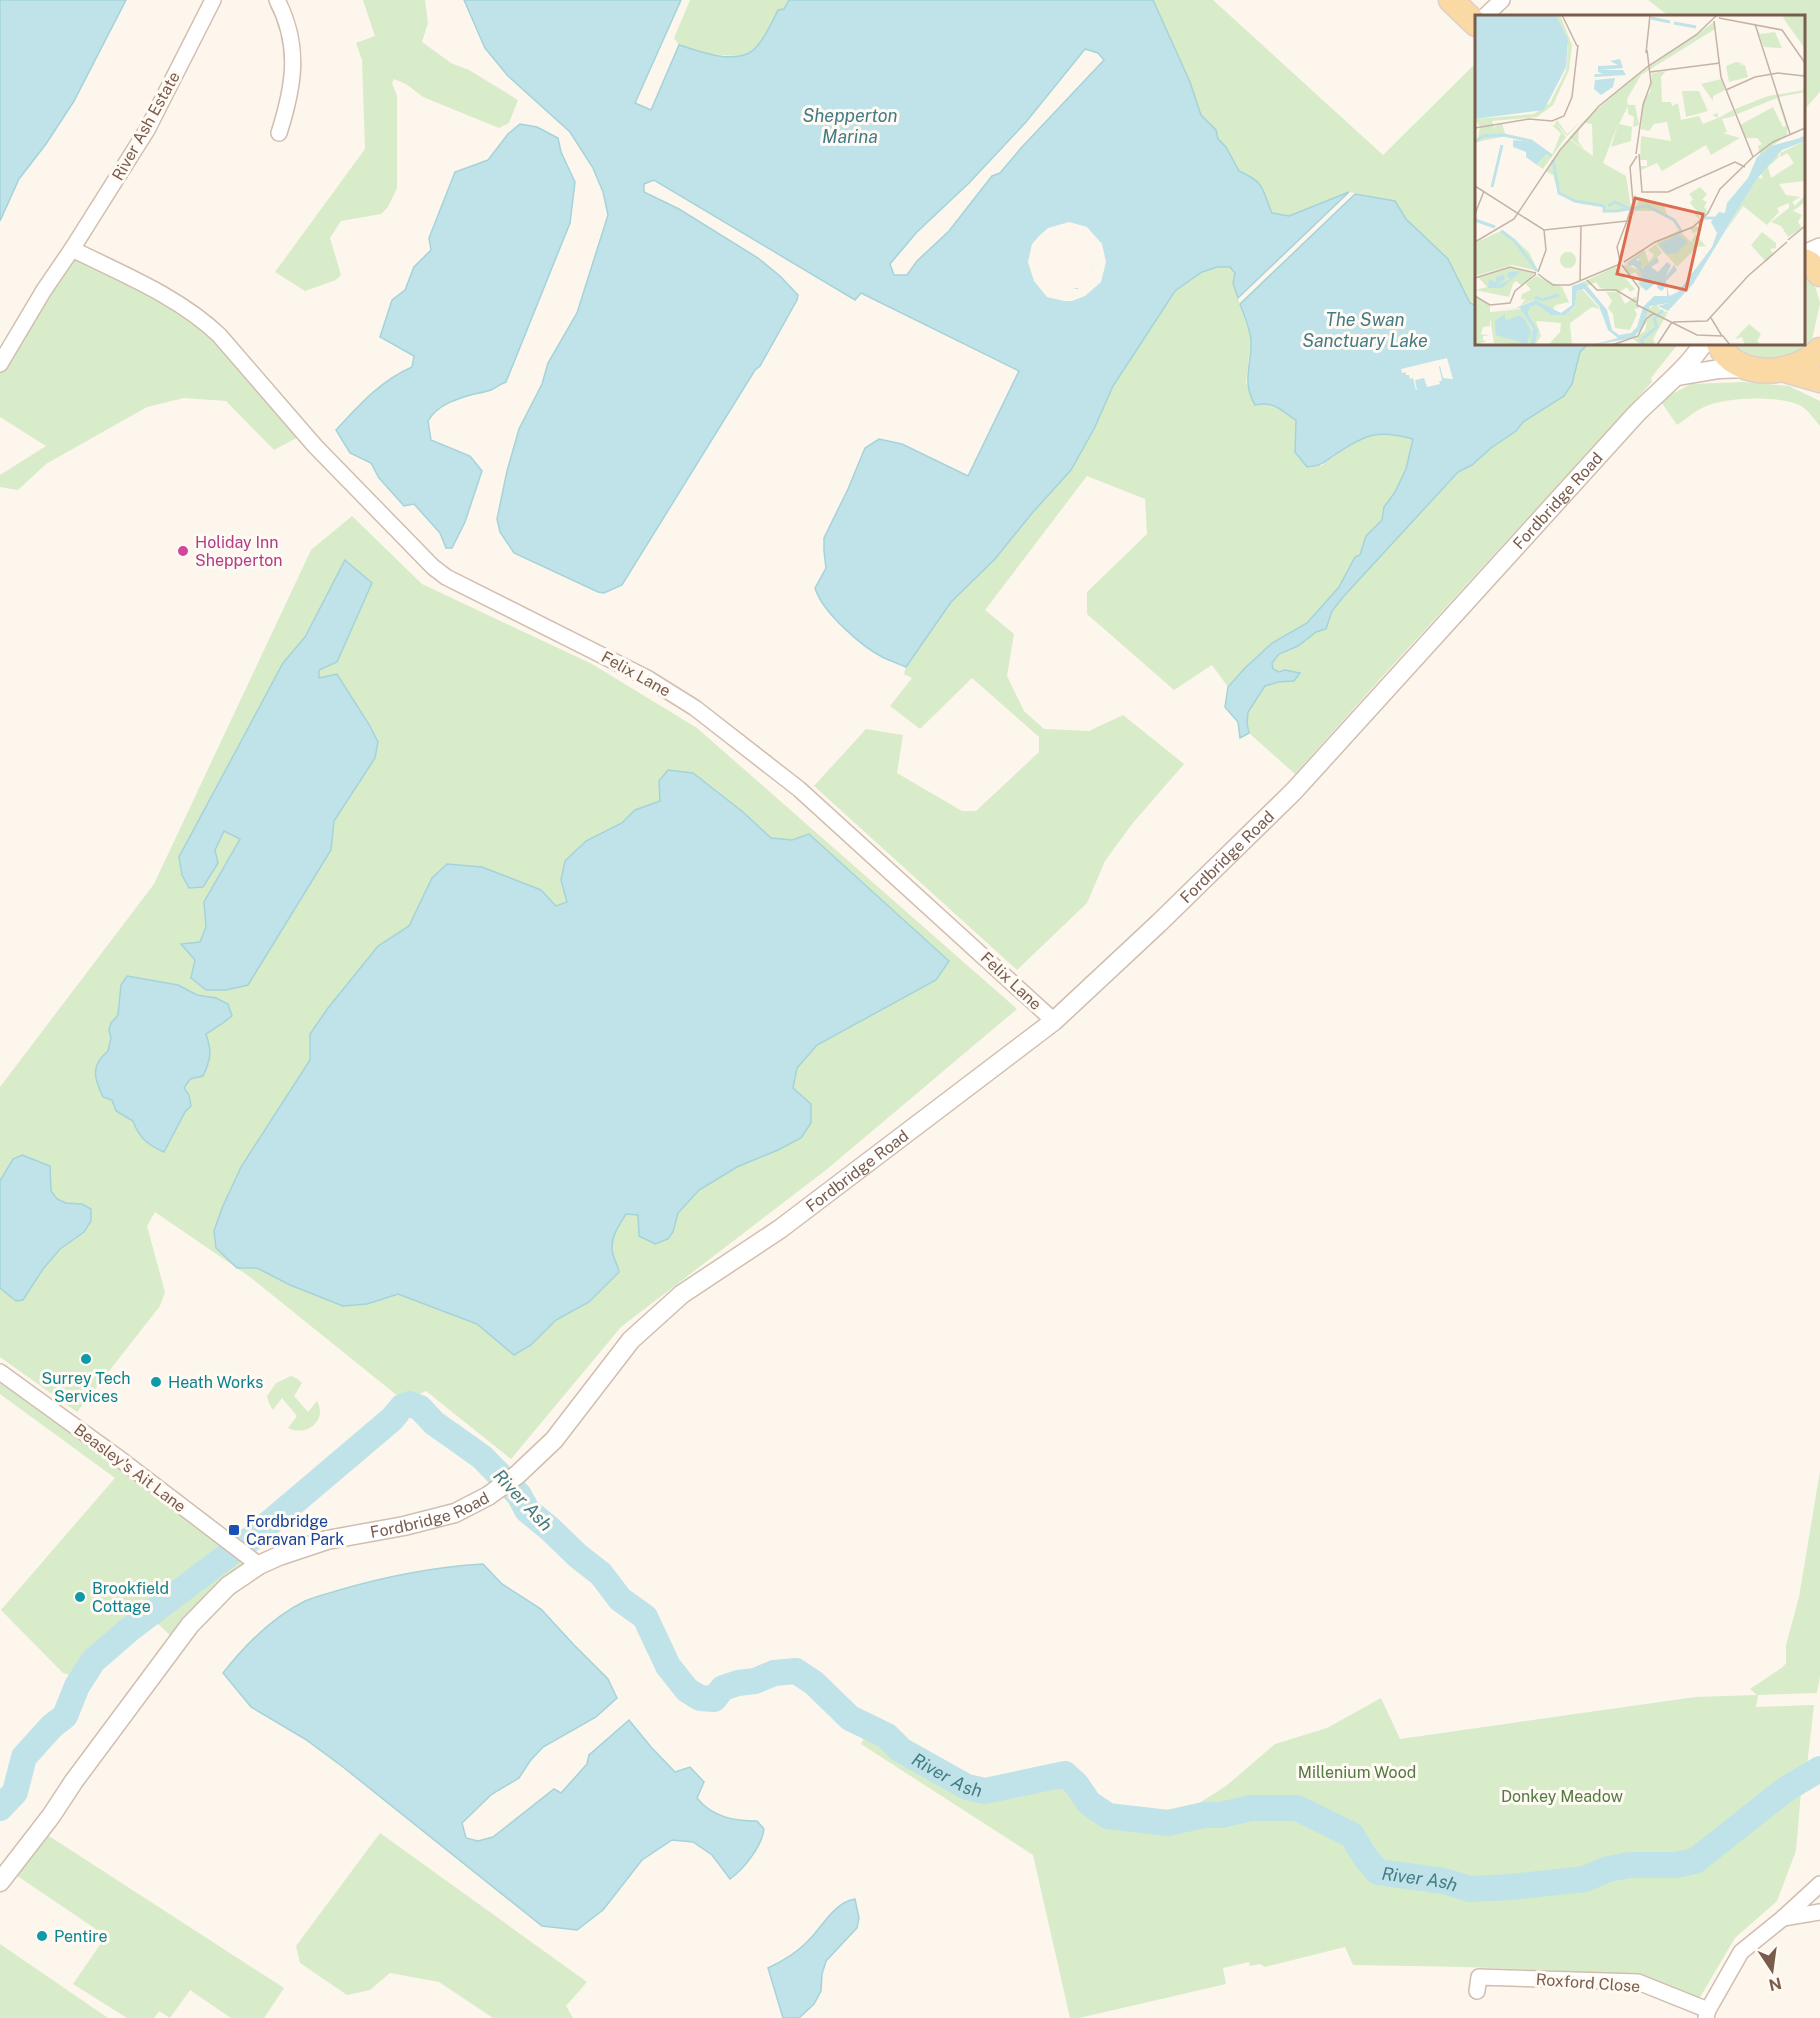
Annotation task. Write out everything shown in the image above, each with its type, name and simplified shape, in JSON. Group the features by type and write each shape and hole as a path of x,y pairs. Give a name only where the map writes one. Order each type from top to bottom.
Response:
{"main road":[{"path":"1450,0 1475,23"},
{"path":"1805,255 1820,249"},
{"path":"1805,262 1820,274"},
{"path":"1719,345 1732,361 1747,368 1785,370 1820,380"},
{"path":"1785,370 1812,358 1820,350"}],"street":[{"name":"River Ash Estate","path":"0,364 44,290 147,130 213,0"},
{"path":"277,0 292,37 293,61 292,85 279,133"},
{"path":"1486,15 1502,0"},
{"name":"Felix Lane","path":"72,249 177,302 204,321 219,335 315,446 433,567 446,577 647,678 695,708 799,789 1054,1021"},
{"name":"Fordbridge Road","path":"0,1882 190,1625 228,1586 259,1565 279,1556 327,1540 404,1526 455,1513 488,1496 517,1475 554,1440 631,1340 682,1294 780,1229 1054,1021 1182,902 1294,791 1637,413 1678,376 1702,345"},
{"name":"Fordbridge Road","path":"1678,376 1719,369 1747,368"},
{"name":"Beasley's Ait Lane","path":"0,1372 116,1456 259,1565"},
{"path":"1707,2014 1741,1952 1820,1884"},
{"path":"1783,1918 1820,1912"},
{"name":"Roxford Close","path":"1476,1991 1479,1977 1638,1983 1707,2014"}],"green space":[{"path":"363,0 425,0 428,23 422,42 451,63 469,70 518,100 509,123 499,128 423,97 406,84 394,79 392,83 397,96 397,188 388,207 381,214 341,221 330,238 341,275 336,280 305,291 275,272 365,149 362,60 356,43 375,36"},
{"path":"690,0 789,0 784,9 778,11 766,34 753,50 743,55 724,55 685,48 674,38"},
{"path":"1153,0 1213,0 1383,155 1475,64 1475,306 1470,303 1448,259 1406,219 1395,201 1349,192 1289,216 1272,213 1262,187 1254,179 1239,171 1226,147 1217,139 1216,130 1201,115 1190,82"},
{"path":"1648,0 1820,0 1820,92 1805,109 1805,15 1668,15"},
{"path":"72,249 204,321 304,434 274,450 226,401 184,398 147,407 46,464 18,490 0,487 0,475 46,446 0,417 0,364"},
{"path":"1217,267 1230,267 1236,273 1233,283 1251,339 1246,383 1266,403 1277,406 1296,420 1295,452 1321,466 1339,452 1369,435 1394,435 1413,439 1406,469 1395,492 1384,507 1382,520 1366,536 1360,555 1355,557 1339,587 1307,623 1272,643 1228,687 1212,665 1174,690 1087,614 1087,592 1147,534 1145,499 1087,476 985,610 1014,634 1007,676 1024,711 1044,729 1089,731 1123,715 1184,764 1132,824 1105,861 1087,903 1017,970 814,786 866,729 903,735 897,773 962,811 976,811 1039,752 1039,737 972,678 920,729 890,706 912,678 904,674 906,667 951,602 995,559 1071,470 1094,429 1113,386 1175,291 1202,272"},
{"path":"1805,273 1816,289 1820,303 1812,340 1806,349 1781,361 1741,357 1727,345 1805,345"},
{"path":"1587,345 1677,345 1651,378 1652,382 1295,774 1249,733 1248,712 1265,686 1294,681 1273,669 1272,663 1279,654 1298,646 1316,632 1326,629 1332,611 1344,596 1458,472 1472,465 1491,448 1516,431 1523,422 1564,396 1572,384 1580,352"},
{"path":"1743,382 1789,386 1820,401 1820,426 1801,406 1780,400 1725,401 1704,407 1677,425 1662,403 1672,394 1691,384"},
{"path":"352,516 422,584 592,664 697,728 1017,1009 826,1170 621,1327 511,1459 426,1391 404,1401 250,1277 155,1212 147,1226 165,1292 160,1306 77,1412 0,1357 0,1087 154,884 311,550"},
{"path":"0,1366 252,1560 174,1639 154,1620 100,1663 92,1680 63,1673 1,1610 115,1478 0,1394"},
{"path":"291,1376 302,1383 294,1396 308,1412 317,1401 320,1408 317,1421 308,1429 288,1428 297,1416 282,1398 273,1410 269,1403 267,1396 276,1383"},
{"path":"1820,1471 1820,1676 1817,1693 1758,1695 1756,1707 1814,1705 1805,1772 1690,1854 1668,1860 1633,1858 1578,1874 1472,1882 1380,1867 1354,1831 1300,1804 1294,1814 1352,1840 1361,1861 1373,1875 1395,1880 1443,1885 1469,1893 1501,1892 1580,1884 1633,1868 1672,1870 1699,1864 1761,1816 1801,1792 1796,1851 1777,1901 1735,1938 1699,1999 1633,1974 1353,1965 1345,1947 1265,1967 1260,1964 1250,1966 1249,1962 1223,1968 1226,1984 1079,2018 1070,2018 1033,1855 861,1744 870,1728 887,1736 901,1750 967,1787 984,1791 1065,1774 1076,1784 1089,1803 1108,1816 1168,1823 1226,1786 1275,1744 1327,1728 1381,1698 1400,1739 1695,1697 1757,1695 1750,1689 1786,1663 1786,1645 1799,1597"},
{"path":"380,1833 587,1982 566,2006 573,2018 493,2018 439,1982 390,1973 370,1990 347,1995 300,1963 296,1946"},
{"path":"49,1836 284,1988 264,2018 231,2018 190,1990 170,2018 159,2011 154,2018 127,2018 73,1984 106,1936 16,1875"},
{"path":"0,1944 108,2018 0,2018"}],"water":[{"path":"0,0 126,0 74,101 46,144 19,179 0,221"},
{"name":"Shepperton Marina","path":"464,0 681,0 635,103 651,110 679,45 723,56 741,56 749,53 762,40 778,10 784,9 789,0 1153,0 1190,82 1201,115 1216,130 1218,139 1226,147 1239,171 1254,179 1262,187 1272,213 1289,216 1349,192 1238,298 1233,283 1235,273 1230,267 1217,267 1202,272 1175,291 1113,386 1094,429 1071,470 995,559 951,602 906,667 884,658 865,646 834,618 819,597 815,588 826,568 824,538 865,448 879,439 902,444 968,476 1019,371 861,293 855,300 654,180 644,184 644,192 679,209 758,258 798,295 797,300 760,366 755,370 622,585 604,593 598,592 514,553 500,532 497,519 507,471 519,429 542,384 548,363 577,313 608,215 603,192 593,168 570,132 508,76 485,48","holes":["1085,49 1098,53 1104,60 1000,173 992,176 949,231 917,261 907,275 894,275 890,264 916,233 969,183 1026,122","1076,227 1092,239 1097,250 1087,287 1062,292 1043,278 1038,259 1040,251 1050,238"]},
{"path":"520,124 537,127 558,138 561,152 575,182 570,223 506,382 491,390 448,403 436,411 428,421 431,440 470,456 482,471 465,522 452,548 446,548 440,533 414,504 404,506 379,478 371,463 350,453 336,430 380,386 412,367 414,356 380,337 392,300 405,290 414,267 431,250 429,238 455,172 488,160 508,134"},
{"name":"The Swan Sanctuary Lake","path":"1355,194 1395,201 1406,219 1448,259 1470,303 1475,306 1475,345 1587,345 1580,352 1572,384 1564,396 1523,422 1516,431 1491,448 1472,465 1458,472 1344,596 1332,611 1326,629 1316,632 1298,646 1279,654 1272,663 1273,669 1279,672 1285,670 1300,673 1294,681 1265,686 1248,712 1249,733 1240,738 1238,722 1225,707 1228,687 1272,643 1307,623 1339,587 1355,557 1360,555 1366,536 1382,520 1384,507 1395,492 1406,469 1413,439 1390,434 1373,435 1346,447 1323,463 1307,467 1295,452 1296,420 1273,405 1255,405 1251,396 1248,373 1251,340 1240,304"},
{"path":"345,560 372,583 337,662 319,670 319,678 337,674 378,742 375,758 334,821 331,850 248,985 226,990 206,990 191,978 195,960 181,944 200,942 206,927 204,902 240,839 224,831 215,850 218,863 203,887 189,888 182,875 179,857 283,663 305,637"},
{"path":"668,770 693,773 743,812 771,838 792,840 809,834 949,961 936,980 817,1045 797,1068 793,1088 811,1104 811,1123 801,1138 737,1167 699,1190 678,1213 673,1232 668,1239 655,1244 639,1236 638,1215 626,1214 616,1230 612,1244 619,1272 589,1302 556,1320 531,1345 514,1355 477,1324 398,1294 367,1304 343,1306 290,1285 257,1268 237,1268 216,1248 214,1231 241,1167 310,1060 310,1034 378,946 409,926 432,878 447,864 482,867 541,890 556,906 567,902 561,880 565,861 586,841 622,823 635,810 660,801 659,781"},
{"path":"127,976 178,985 197,995 216,998 228,1004 232,1016 206,1034 210,1051 208,1065 203,1076 190,1079 184,1088 189,1095 191,1106 185,1112 164,1152 145,1140 133,1121 116,1111 112,1100 103,1097 97,1084 96,1067 108,1051 111,1038 109,1030 111,1023 118,1015 121,985"},
{"path":"22,1155 50,1166 51,1191 57,1199 66,1203 82,1204 91,1209 91,1221 84,1232 60,1249 43,1269 23,1300 16,1301 0,1288 0,1181 13,1159"},
{"path":"483,1564 502,1584 541,1609 608,1679 617,1698 596,1717 543,1747 519,1778 492,1794 462,1823 466,1838 478,1841 493,1837 554,1789 561,1793 587,1764 589,1755 629,1720 675,1772 690,1767 704,1782 697,1798 709,1810 724,1817 757,1821 764,1829 760,1843 751,1857 730,1879 712,1855 693,1842 672,1840 642,1860 603,1910 577,1930 542,1926 343,1767 305,1739 251,1707 223,1673 260,1632 305,1601 390,1577 427,1570"},
{"path":"855,1899 859,1918 857,1928 826,1961 822,1974 821,1991 814,2004 799,2018 783,2018 768,1968 798,1950 834,1910 847,1901"}],"pier":[{"path":"1069,222 1087,227 1102,244 1106,262 1101,282 1085,296 1072,301 1047,297 1034,281 1028,262 1032,244 1048,228","holes":["1075,231 1090,241 1094,251 1092,266 1085,284 1077,289 1063,289 1046,277 1040,257 1043,249 1057,249 1061,244 1059,240 1067,232"]},
{"path":"1447,358 1453,379 1443,378 1439,366 1442,381 1439,381 1440,384 1427,387 1424,378 1415,380 1416,390 1413,378 1410,379 1406,372 1402,373 1401,369"}],"waterway":[{"name":"River Ash","path":"247,1542 392,1419 402,1407 410,1404 420,1408 434,1423 482,1457 519,1495 527,1510 601,1574 620,1599 645,1617 668,1666 687,1690 700,1698 714,1699 723,1688 755,1681 774,1673 796,1671 814,1683 850,1718 887,1736 901,1750 967,1787 985,1791 1065,1774 1076,1784 1089,1803 1108,1816 1168,1823 1251,1808 1297,1808 1352,1835 1365,1857 1378,1872 1444,1881 1470,1889 1585,1879 1608,1869 1630,1865 1676,1865 1695,1861 1786,1789 1820,1769"},
{"name":"River Ash","path":"0,1808 15,1792 24,1757 52,1726 65,1716 77,1686 93,1661 130,1629 228,1555"}],"place":[{"name":"Holiday Inn Shepperton","path":"183,551"},
{"name":"Surrey Tech Services","path":"86,1359"},
{"name":"Heath Works","path":"156,1382"},
{"name":"Fordbridge Caravan Park","path":"234,1530"},
{"name":"Brookfield Cottage","path":"80,1597"},
{"name":"Pentire","path":"42,1936"}],"park label":[{"name":"Millenium Wood","path":"1357,1772"},
{"name":"Donkey Meadow","path":"1562,1796"}]}
